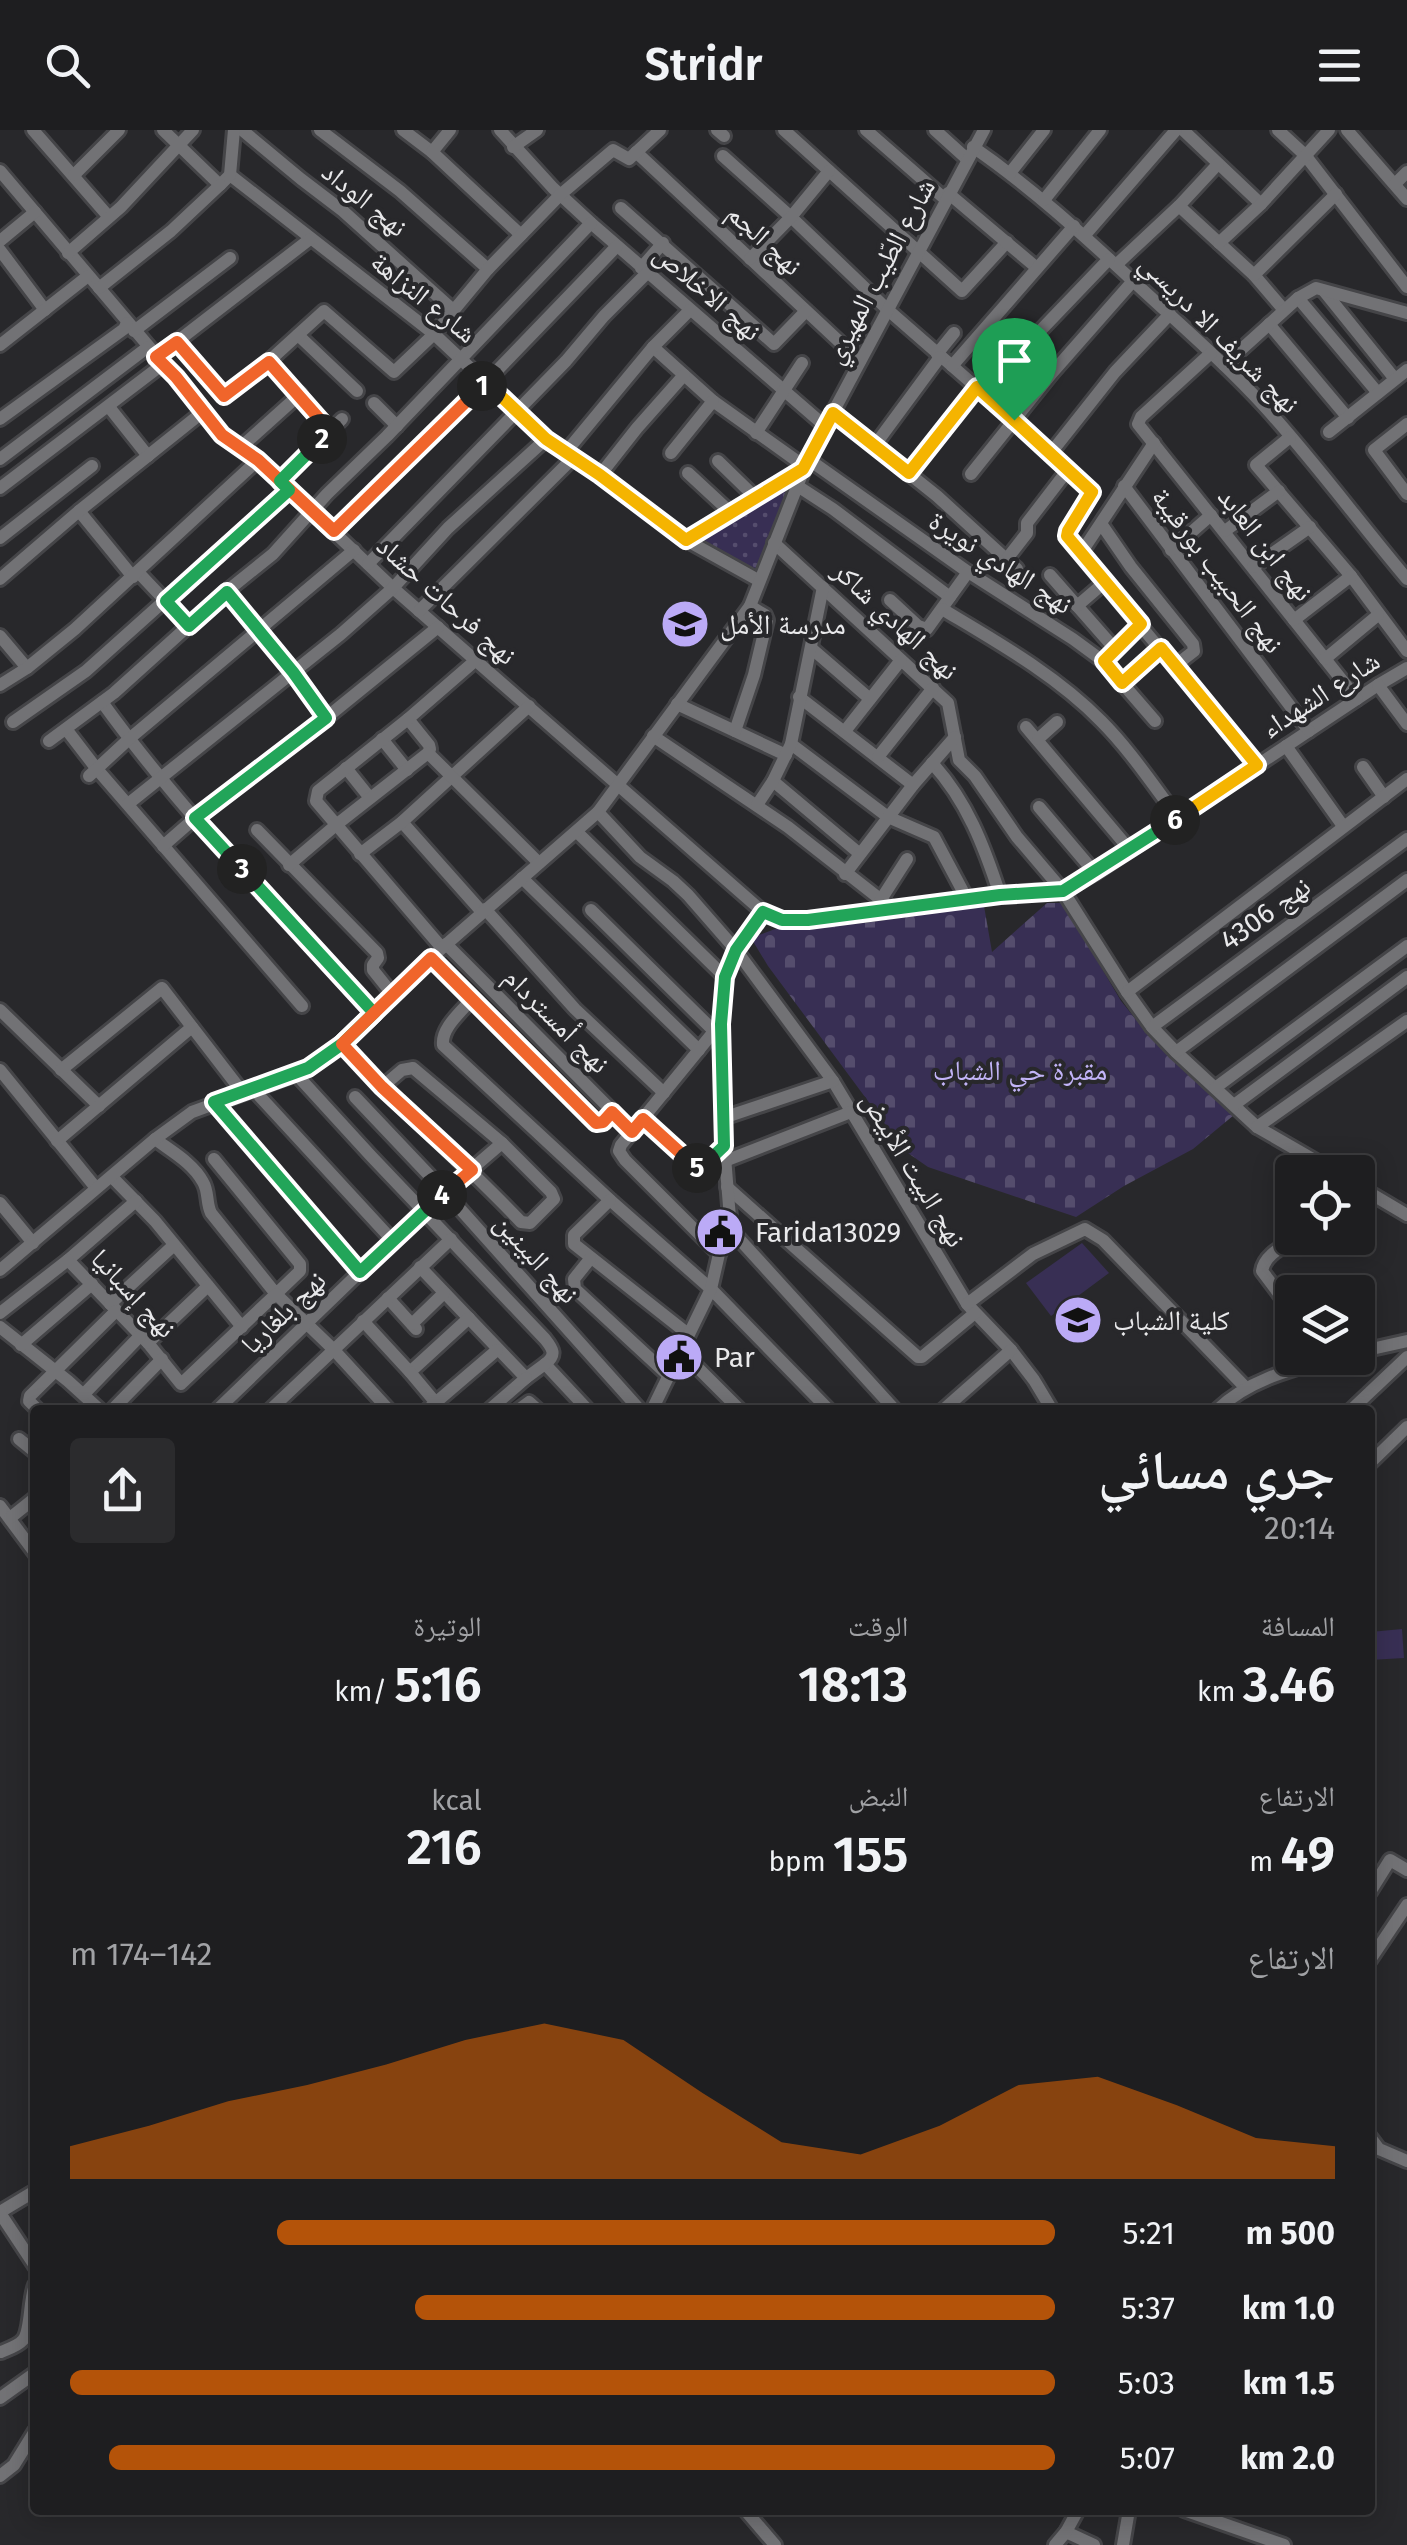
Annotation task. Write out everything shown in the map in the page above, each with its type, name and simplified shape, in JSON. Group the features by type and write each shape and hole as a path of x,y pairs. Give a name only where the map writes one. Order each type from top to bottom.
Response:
{"street":[{"path":"74,175 119,130"},
{"name":"شارع النزاهة","path":"163,130 178,146 310,239 434,334 546,439 686,540 758,580"},
{"path":"68,253 109,217 192,130"},
{"path":"98,288 171,231 226,180 238,130"},
{"name":"نهج الوداد","path":"238,130 343,210 453,310"},
{"path":"320,130 400,191 488,269"},
{"path":"403,130 521,235"},
{"path":"432,152 450,130"},
{"name":"نهج الاخلاص","path":"500,130 590,223 825,426"},
{"path":"513,146 538,130"},
{"path":"636,130 647,142"},
{"path":"177,342 222,396 228,395 328,308 392,372 434,334 488,269 560,195 613,150 628,159 660,130"},
{"path":"784,130 962,292 1006,242"},
{"path":"866,130 1037,268"},
{"name":"نهج شريف الا دريسي","path":"934,130 1010,173 1044,200 1224,365 1290,437 1407,579"},
{"name":"شارع الطّيب المهيري","path":"0,1270 192,1112 318,1063 484,910 598,812 750,606 805,465 984,130"},
{"path":"1010,173 1044,130"},
{"path":"1044,200 1100,130"},
{"path":"952,366 1037,268 1180,130 1261,204"},
{"path":"1278,130 1306,155 1407,286"},
{"path":"1220,243 1329,130"},
{"path":"1347,130 1407,198"},
{"path":"38,132 109,217"},
{"name":"نهج الجم","path":"636,152 860,361"},
{"path":"723,156 888,310 1090,489 1092,494 1068,531 1068,539 1257,765"},
{"path":"1042,329 1112,262 1179,206 1218,164"},
{"name":"نهج فرحات حشاد","path":"0,171 228,441 258,460 393,588 763,912"},
{"path":"750,260 829,171"},
{"path":"1394,184 1407,172"},
{"path":"1254,275 1336,194"},
{"path":"1179,206 1254,275 1284,310"},
{"path":"621,208 774,344 806,310"},
{"path":"0,240 35,212"},
{"path":"50,741 102,702 273,554 590,223"},
{"path":"0,459 177,342 310,239"},
{"path":"368,564 517,411 644,270 663,243"},
{"path":"334,531 617,246"},
{"path":"0,250 46,310"},
{"path":"0,419 230,258"},
{"path":"2,340 88,276"},
{"path":"971,474 1052,373 1133,282"},
{"path":"1224,365 1312,289 1407,313"},
{"path":"1323,289 1395,379"},
{"path":"1298,298 1378,393"},
{"path":"419,610 570,454 608,398 690,310"},
{"path":"1050,454 1115,372 1170,314"},
{"path":"1269,324 1348,418"},
{"path":"875,445 954,333"},
{"path":"298,335 356,391"},
{"name":"نهج الهادي نويرة","path":"653,347 756,433 1104,661 1155,720"},
{"name":"نهج ابن العابد","path":"1211,353 1138,420 1140,427 1357,699"},
{"path":"0,488 109,407 156,356"},
{"path":"269,362 330,431"},
{"path":"756,433 802,363"},
{"path":"909,473 997,364"},
{"path":"1330,432 1407,370"},
{"path":"600,475 684,375"},
{"path":"240,446 300,394"},
{"path":"671,453 713,401"},
{"path":"374,402 397,426"},
{"path":"109,407 148,456"},
{"path":"0,579 204,411"},
{"path":"833,413 909,473 1012,564 1028,522 1067,471"},
{"path":"13,722 72,682 166,601 284,485 342,419"},
{"path":"1407,424 1374,450 1407,494"},
{"path":"1290,437 1256,464 1351,576 1407,651"},
{"path":"128,804 393,588 448,528 546,439"},
{"path":"1081,553 1154,444"},
{"path":"18,446 32,464"},
{"path":"0,685 27,668 135,574 258,460"},
{"path":"718,462 755,497"},
{"path":"686,540 805,465"},
{"path":"0,538 92,466"},
{"path":"688,473 730,512"},
{"path":"796,486 833,509 946,603 1080,701 1120,742 1178,818"},
{"name":"نهج الحبيب بورقيبة","path":"1124,486 1310,731"},
{"path":"1225,531 1279,490"},
{"path":"79,512 189,626"},
{"path":"1171,550 1211,515"},
{"path":"1102,525 1193,644 1194,651 1176,665"},
{"path":"1254,568 1310,527"},
{"name":"نهج الهادي شاكر","path":"774,543 795,568 824,587 951,709 959,760 1063,891 1152,1027 1258,1127 1306,1155"},
{"path":"93,772 354,550"},
{"path":"890,600 918,626 930,627 968,572"},
{"path":"1050,575 1114,650"},
{"path":"1294,620 1351,576"},
{"path":"1077,606 1105,582"},
{"path":"757,805 789,750 824,587"},
{"path":"227,592 326,718"},
{"path":"735,730 767,620 750,606"},
{"path":"1325,658 1378,615"},
{"path":"1104,661 1141,624"},
{"path":"163,846 438,628"},
{"path":"0,636 27,668"},
{"path":"811,648 870,699"},
{"path":"1122,683 1161,648"},
{"path":"336,825 316,801 318,791 476,660"},
{"path":"845,731 901,660"},
{"name":"شارع الشهداء","path":"763,912 794,921 1000,895 1063,891 1407,668"},
{"path":"1378,685 1407,724"},
{"path":"878,758 933,688"},
{"path":"800,698 913,785"},
{"path":"102,702 160,778 374,1013"},
{"path":"676,704 789,750 888,817 934,837 967,899"},
{"path":"360,854 402,822 529,706"},
{"path":"290,866 428,753 429,745 408,719"},
{"path":"1038,740 1057,722"},
{"path":"1026,727 1130,850"},
{"path":"66,729 93,772 128,804 302,1006"},
{"path":"653,736 757,805 894,910"},
{"path":"845,874 955,737"},
{"path":"382,739 406,770"},
{"path":"1286,746 1344,826"},
{"path":"428,753 538,864"},
{"path":"932,763 958,795 987,853 1000,895"},
{"path":"1364,767 1384,797"},
{"path":"346,768 370,798"},
{"path":"1127,992 1407,779"},
{"path":"773,780 860,854"},
{"path":"1040,807 1096,873"},
{"name":"نهج البيت الأبيض","path":"598,812 644,860 674,881 736,950 833,1081 971,1308 1011,1350 1049,1405"},
{"path":"402,822 575,1009 664,1093"},
{"name":"نهج أمستردام","path":"336,825 444,946 632,1132"},
{"path":"257,830 377,953 373,970 392,995"},
{"path":"577,832 725,977"},
{"name":"نهج 4306","path":"1152,1027 1407,838"},
{"path":"880,901 907,859"},
{"path":"522,878 699,1050"},
{"path":"1176,1052 1407,880"},
{"path":"591,910 718,1028"},
{"path":"658,1405 711,1289 719,1254 731,1230 718,1028 725,977 736,950 763,912"},
{"path":"1215,1088 1407,946"},
{"path":"431,958 596,1123 603,1122 612,1112"},
{"path":"1234,1106 1407,977"},
{"path":"62,1070 164,988 192,1027 248,1090 394,1241"},
{"path":"472,1000 444,1033 443,1045 711,1289 823,1405"},
{"path":"0,1010 98,1106"},
{"path":"1258,1127 1407,1021"},
{"path":"57,1142 192,1027"},
{"path":"718,1028 619,1148 620,1154 719,1254"},
{"path":"342,1044 382,1087 472,1170 521,1222 530,1224 552,1202 553,1196 502,1143 413,1068 402,1070 382,1087"},
{"path":"0,1070 96,1188"},
{"path":"296,1074 553,1349 552,1359 495,1405"},
{"path":"724,1118 833,1081"},
{"name":"نهج البينين","path":"356,1097 636,1405"},
{"path":"214,1102 360,1272"},
{"path":"725,1161 851,1112"},
{"path":"643,1119 696,1168 701,1168 724,1146"},
{"path":"155,1139 193,1168 206,1186 211,1213 276,1294 384,1405"},
{"name":"نهج بلغاريا","path":"224,1405 424,1210 502,1143"},
{"path":"112,1176 242,1326 300,1271 300,1264 214,1159"},
{"path":"727,1187 918,1357 940,1344 971,1308 1033,1254 1085,1228 1102,1240 1246,1388"},
{"path":"1375,1196 1407,1215"},
{"name":"نهج إسبانيا","path":"136,1200 68,1260 181,1384 242,1326"},
{"path":"610,1200 574,1234 574,1244 688,1334"},
{"path":"0,1203 33,1243"},
{"path":"731,1230 891,1405"},
{"path":"275,1405 451,1239"},
{"path":"33,1405 29,1398 174,1245"},
{"path":"1275,1255 1263,1264 1264,1276 1275,1290"},
{"path":"590,1259 574,1279 575,1289 669,1376"},
{"path":"0,1312 68,1260"},
{"path":"420,1267 526,1378"},
{"path":"21,1345 92,1284"},
{"path":"84,1394 208,1286"},
{"path":"388,1298 414,1326 444,1293"},
{"path":"410,1372 468,1318"},
{"path":"363,1322 410,1372 431,1405"},
{"path":"0,1327 95,1405"},
{"path":"1375,1348 1407,1341"},
{"path":"433,1405 497,1350"},
{"path":"948,1405 1011,1350"},
{"path":"681,1352 735,1405"},
{"path":"1356,1405 1407,1357"},
{"path":"117,1405 162,1359"},
{"path":"545,1364 583,1405"},
{"path":"1224,1405 1246,1388 1275,1375"},
{"path":"1375,1458 1407,1426"},
{"path":"19,1438 30,1448"},
{"path":"10,1518 30,1502"},
{"path":"0,1506 30,1546"},
{"path":"1375,1884 1390,1860 1407,1870"},
{"path":"1375,1953 1407,1905"},
{"path":"1375,2144 1407,2161"},
{"path":"30,2194 0,2212 30,2258"},
{"path":"0,2352 26,2338 30,2299"},
{"path":"0,2398 30,2377"},
{"path":"0,2475 14,2465 30,2439"},
{"path":"750,2515 775,2545"},
{"path":"1056,2545 1075,2515"},
{"path":"1123,2545 1129,2515"},
{"path":"1198,2515 1284,2545"},
{"path":"1066,2532 1094,2545"}],"green space":[{"path":"798,473 757,575 694,538"},
{"name":"مقبرة حي الشباب","path":"1047,903 1063,903 1121,1001 1147,1033 1231,1107 1234,1115 1193,1149 1076,1217 928,1167 905,1151 751,938 775,929 864,923 984,906 992,952"},
{"path":"1082,1243 1109,1273 1051,1316 1026,1283"},
{"path":"1402,1629 1404,1658 1375,1660 1375,1632"}],"place":[{"name":"مدرسة الأمل","path":"685,624"},
{"name":"Farida13029","path":"720,1232"},
{"name":"كلية الشباب","path":"1078,1320"},
{"name":"Par","path":"679,1357"}],"route":[{"path":"1014,420 977,387 909,473 833,413 803,469 686,540 546,439 486,382 334,531 306,506 289,490 258,460 246,449 228,441 156,357 177,342 222,396 269,362 330,431 280,481 289,490 166,601 189,626 227,592 326,718 195,818 374,1013 328,1056 308,1068 214,1102 360,1272 472,1170 382,1087 342,1044 431,958 596,1123 603,1122 612,1112 632,1132 643,1119 696,1168 701,1168 724,1146 721,1024 725,977 736,950 763,912 787,921 808,920 1000,895 1063,891 1257,765 1161,648 1122,683 1104,661 1141,624 1068,539 1068,531 1092,492 1014,420"}]}
